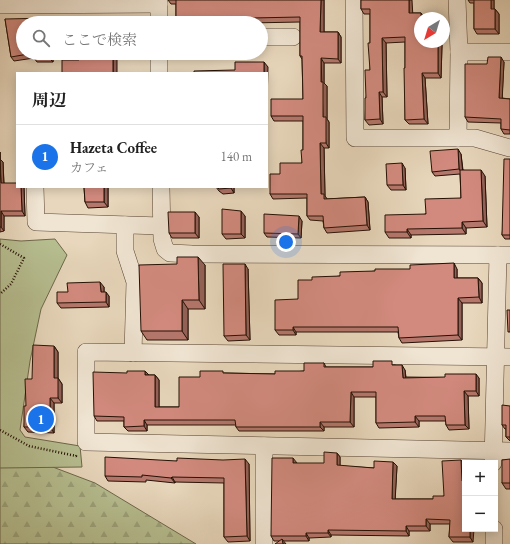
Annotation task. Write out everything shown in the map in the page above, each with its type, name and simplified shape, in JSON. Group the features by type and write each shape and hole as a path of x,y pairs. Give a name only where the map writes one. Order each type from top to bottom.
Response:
{"street":[{"path":"354,0 355,138 476,138 510,148"},
{"path":"457,0 459,52 458,138"},
{"path":"0,5 159,2 159,16"},
{"path":"268,37 293,37"},
{"path":"459,52 510,52"},
{"path":"159,60 160,72"},
{"path":"35,188 36,222 161,226"},
{"path":"161,188 161,226 163,247 170,252 192,254 504,255 503,357 493,457"},
{"path":"125,225 125,251 135,282 133,352"},
{"path":"503,357 86,352 86,442 264,446 493,457 510,451"},
{"path":"264,446 264,544"},
{"path":"494,532 494,544"}],"path":[{"path":"0,244 24,258 11,284 0,294"},
{"path":"0,430 29,446 76,456 86,442"}],"green space":[{"path":"0,239 21,241 55,239 67,255 41,309 30,361 20,430 25,437 80,446 82,467 0,468"},
{"path":"0,447 95,483 196,544 0,544"}],"building":[{"path":"176,0 321,0 320,32 338,32 338,59 321,58 323,117 326,117 326,143 320,143 321,194 324,194 324,199 365,197 367,225 324,228 323,216 307,216 307,194 270,194 270,174 280,174 280,163 302,163 301,150 303,150 303,116 271,116 271,99 303,99 302,56 300,56 300,17 176,16"},
{"path":"361,0 409,0 409,13 414,13 414,48 438,48 438,73 422,73 424,119 405,120 405,37 382,38 383,92 379,92 380,119 365,120 365,70 370,70 368,43 370,43 370,9 361,9"},
{"path":"474,0 491,0 491,9 495,9 495,29 474,29"},
{"path":"5,19 16,19 16,56 11,57"},
{"path":"488,57 501,57 499,98 510,99 510,130 501,129 501,119 465,117 465,64 487,64"},
{"path":"62,60 113,60 113,72 62,72"},
{"path":"235,62 264,62 264,72 194,72 194,71 235,70"},
{"path":"458,149 459,169 432,172 430,151"},
{"path":"504,159 510,159 510,235 502,235"},
{"path":"402,163 403,185 387,185 386,164"},
{"path":"0,168 1,183 16,183 16,188 21,188 22,211 1,211 0,227"},
{"path":"460,170 481,170 483,221 462,222 462,228 407,229 407,232 385,232 385,215 426,214 425,199 461,198"},
{"path":"84,188 104,188 104,202 85,202"},
{"path":"222,209 241,211 241,234 222,234"},
{"path":"168,212 195,212 195,233 169,233"},
{"path":"264,214 299,216 298,234 264,233"},
{"path":"177,257 198,257 199,300 182,300 182,331 141,331 139,265 177,264"},
{"path":"454,263 454,278 478,278 479,297 458,298 458,335 399,338 398,327 293,327 293,330 275,330 275,300 298,299 298,280 312,280 312,277 340,276 340,272 375,271 375,269 410,269 410,265"},
{"path":"223,264 245,264 246,335 224,336"},
{"path":"100,282 101,292 106,292 106,302 57,303 57,292 68,292 67,283"},
{"path":"507,310 510,310 510,332 508,332"},
{"path":"33,345 54,346 54,378 58,378 58,398 50,398 50,427 24,427 24,406 26,406 25,379 32,379"},
{"path":"373,361 392,361 392,365 402,365 403,378 445,377 445,374 476,374 476,391 464,391 465,425 446,425 445,416 415,416 415,422 376,423 376,392 351,392 350,422 320,422 320,427 236,427 235,420 144,420 144,426 124,427 124,417 94,416 93,372 127,373 127,371 145,371 145,375 155,375 155,407 179,407 179,377 200,377 200,371 275,374 275,371 304,371 304,363 324,363 324,367 373,367"},
{"path":"502,405 510,406 510,437 506,437 506,425 502,425"},
{"path":"324,452 337,453 337,465 374,468 374,461 393,462 392,499 433,499 433,496 444,496 442,461 461,460 462,532 470,532 470,537 449,537 450,520 426,519 426,526 406,526 406,531 328,530 328,533 306,533 306,536 271,536 272,458 293,458 293,463 324,463"},
{"path":"105,457 177,461 177,458 223,460 245,459 247,536 224,537 224,478 171,478 142,475 142,477 105,476"},
{"path":"510,459 510,483 502,483 502,460"},
{"path":"282,539 283,544 275,544"}],"place":[{"name":"Hazeta Coffee","path":"41,419"}]}
